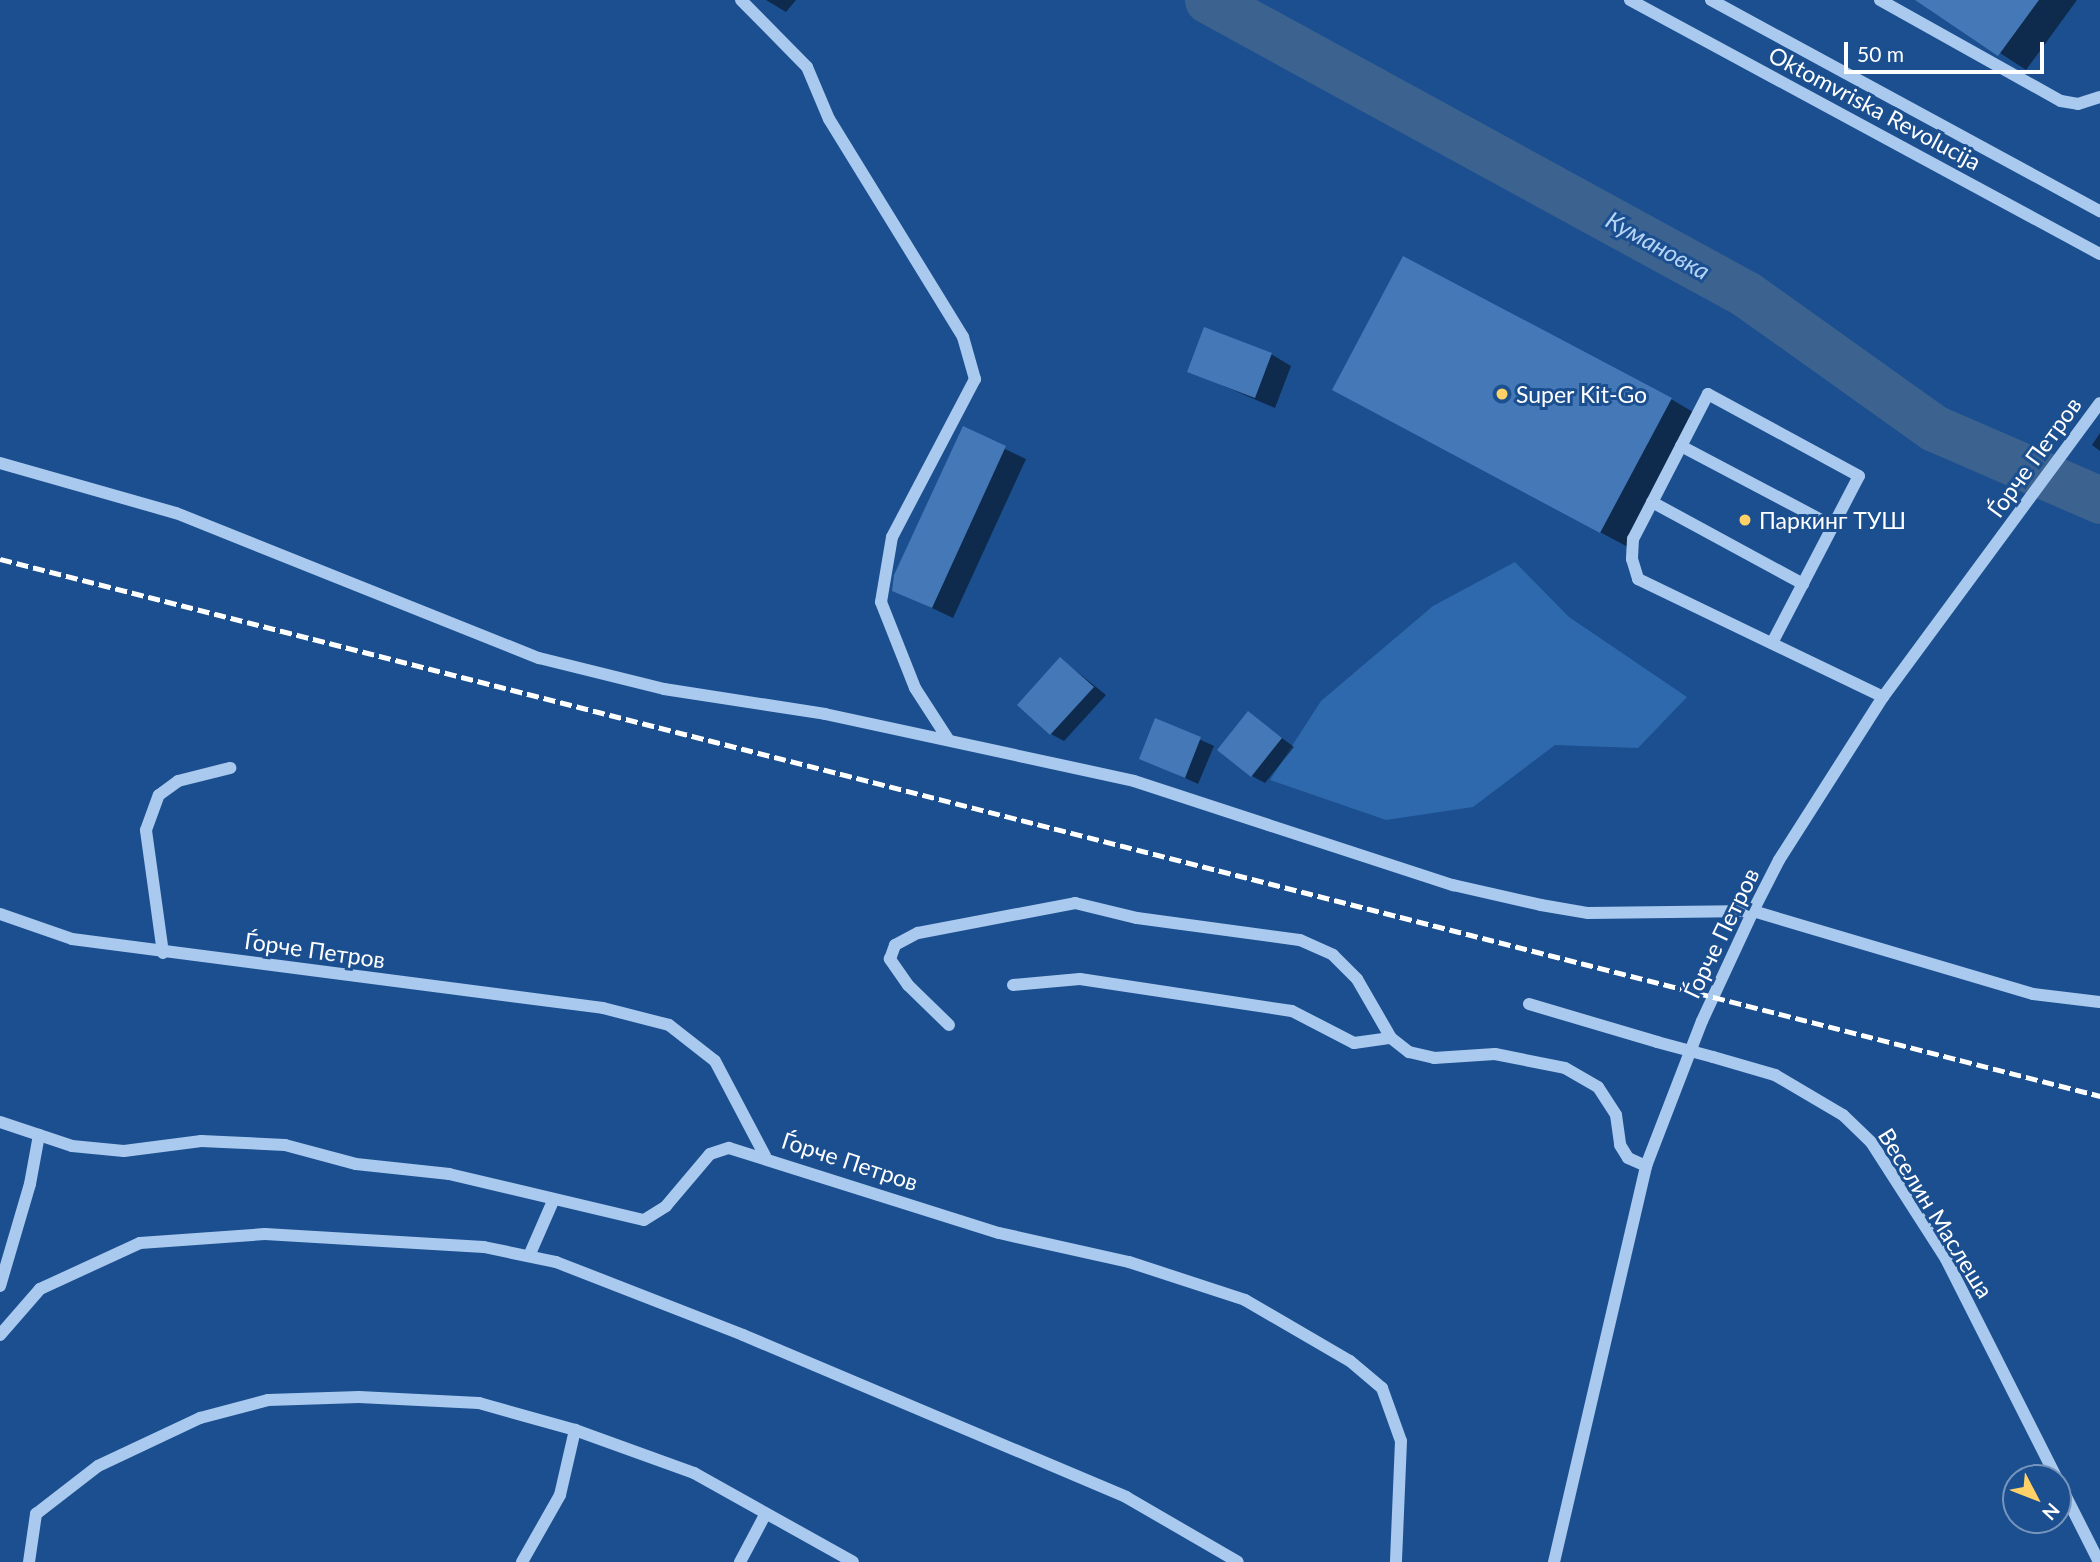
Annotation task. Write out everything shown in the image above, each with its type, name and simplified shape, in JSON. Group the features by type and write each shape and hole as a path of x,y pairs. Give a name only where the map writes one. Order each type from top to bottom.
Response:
{"street":[{"path":"741,0 807,67 829,119 963,337 975,379 892,537 881,603 915,688 948,739"},
{"name":"Oktomvriska Revolucija","path":"1630,0 2100,254"},
{"name":"Oktomvriska Revolucija","path":"1711,0 2100,211"},
{"path":"1880,0 2062,101 2078,104 2100,97"},
{"path":"1772,643 1859,476 1708,394 1633,539 1632,559 1639,579 1883,697"},
{"name":"Ѓорче Петров","path":"1554,1562 1646,1166 1694,1040 1753,911 1779,860 1883,697 2100,403"},
{"path":"1681,446 1833,526"},
{"path":"0,463 176,513 539,658 664,689 825,714 1134,781 1453,885 1541,905 1588,913 1753,911 2033,994 2100,1003"},
{"path":"1652,502 1803,584"},
{"path":"163,953 146,830 159,795 168,788 178,781 230,768"},
{"path":"949,1025 908,985 890,959 895,945 918,933 1075,903 1137,918 1300,940 1333,955 1357,979 1391,1038 1409,1052 1434,1058 1495,1054 1565,1068 1598,1087 1616,1115 1620,1145 1628,1158 1646,1166"},
{"name":"Ѓорче Петров","path":"0,914 72,939 163,953 603,1008 669,1025 715,1061 765,1156 999,1233 1129,1262 1245,1300 1350,1361 1382,1388 1401,1441 1396,1562"},
{"path":"1013,985 1080,979 1292,1011 1354,1043 1391,1038"},
{"name":"Веселин Маслеша","path":"1529,1004 1774,1075 1843,1115 1871,1142 1946,1259 2099,1562"},
{"path":"0,1122 72,1146 124,1151 201,1141 285,1145 356,1164 449,1174 553,1201 644,1220 666,1206 710,1154 729,1147 765,1156"},
{"path":"0,1286 30,1184 39,1135"},
{"path":"529,1256 553,1201"},
{"path":"0,1335 40,1289 140,1243 265,1234 484,1247 556,1262 718,1325 1126,1497 1238,1562"},
{"path":"29,1562 36,1514 98,1466 200,1418 268,1401 359,1397 479,1403 575,1430 694,1473 853,1562"},
{"path":"522,1562 560,1495 575,1430"},
{"path":"740,1562 765,1513"}],"shaded area":[{"path":"1515,562 1569,617 1687,697 1638,748 1555,745 1473,807 1386,820 1270,780 1321,701 1433,606"}],"building":[{"path":"1915,0 2039,0 1998,56"},
{"name":"Super Kit-Go","path":"1403,256 1672,398 1600,533 1332,390"},
{"path":"1204,327 1272,353 1255,398 1187,372"},
{"path":"963,426 1006,446 932,608 892,591 894,575"},
{"path":"1060,657 1094,687 1050,735 1017,705"},
{"path":"1248,711 1282,738 1251,777 1217,750"},
{"path":"1155,718 1201,737 1185,778 1139,759"}],"waterway":[{"name":"Кумановка","path":"1208,0 1746,294 1934,428 2100,500"}],"railway":[{"path":"0,559 2100,1096"}],"place":[{"name":"Super Kit-Go","path":"1502,394"},
{"name":"Паркинг ТУШ","path":"1745,520"}]}
